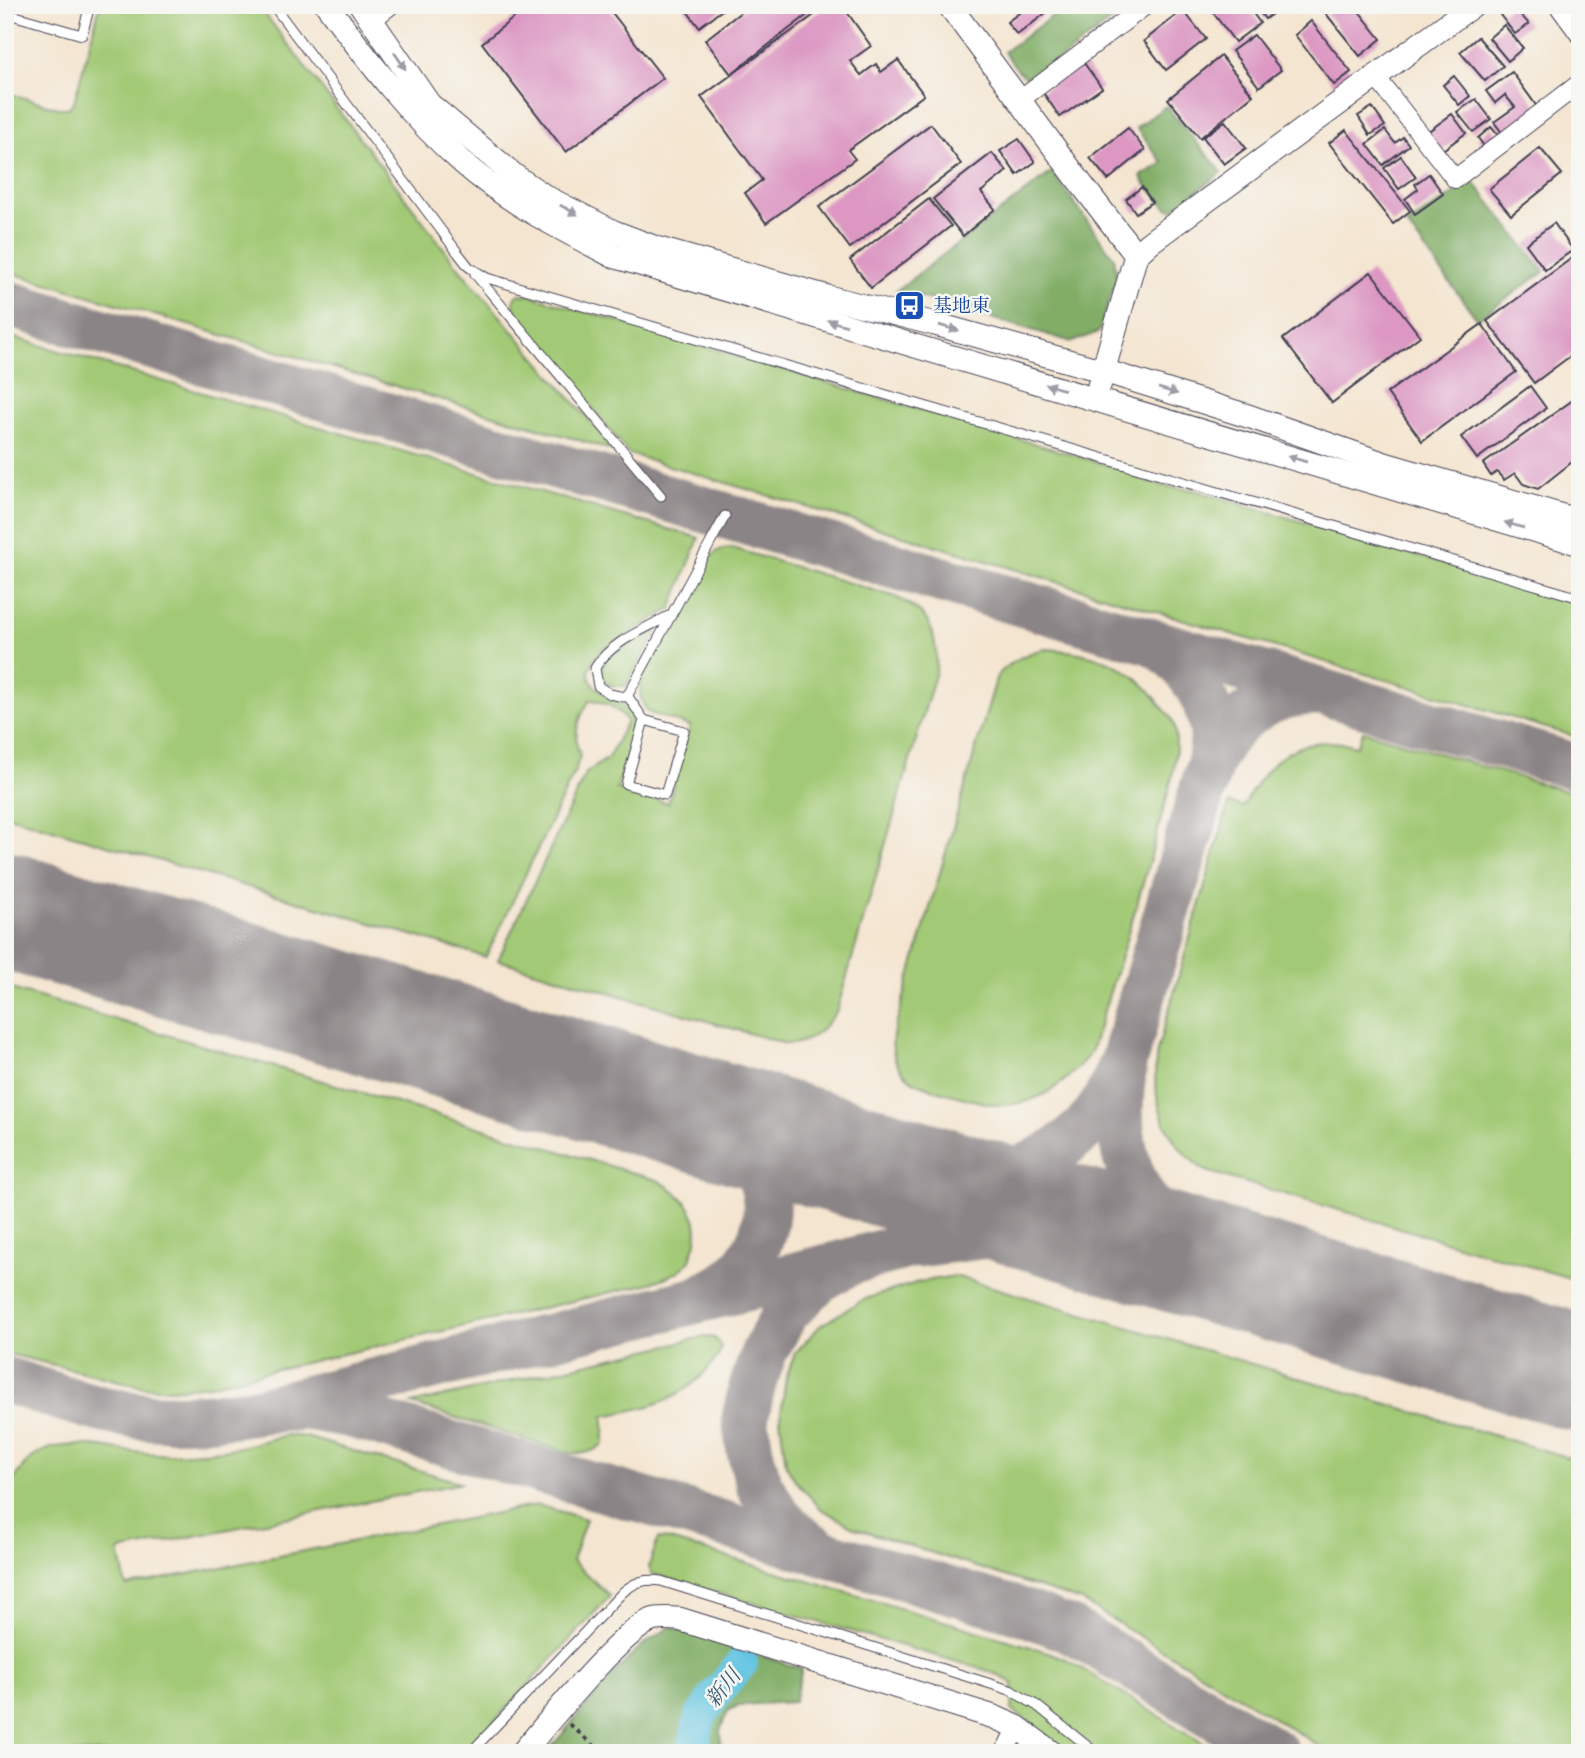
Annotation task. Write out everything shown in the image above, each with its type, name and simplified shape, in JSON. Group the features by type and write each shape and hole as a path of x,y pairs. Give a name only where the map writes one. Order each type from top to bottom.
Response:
{"street":[{"path":"327,5 417,119 465,165 540,217 613,256 1580,544"},
{"path":"391,5 366,13 429,104 515,176 588,220 656,248 828,298 935,324 1104,372 1251,417 1385,464 1580,521"},
{"path":"949,5 1136,255"},
{"path":"1020,100 1146,5"},
{"path":"1095,399 1136,255 1473,5"},
{"path":"1561,5 1580,31"},
{"path":"1376,77 1455,179 1580,83"},
{"path":"522,1753 636,1629 653,1619 679,1619 993,1717 1017,1727 1052,1753"},
{"path":"1004,1753 1017,1727"}],"lane":[{"path":"5,13 82,35 90,5"},
{"path":"273,5 469,267 661,496"},
{"path":"469,267 487,278 510,286 1580,598"},
{"path":"672,614 600,658 595,668 598,686 610,694 624,697 627,695 672,614 726,516"},
{"path":"627,695 644,720 684,731 665,795 625,784 644,720"},
{"path":"470,1753 623,1592 634,1583 646,1580 661,1581 1010,1690 1036,1705 1096,1753"}],"path":[{"path":"557,1713 602,1753"}],"green space":[{"path":"100,5 258,5 458,267 616,451 5,271 5,92 58,108 68,108 74,102"},
{"path":"1067,5 1123,5 1126,10 1036,77 1027,78 1004,52"},
{"path":"1166,106 1222,172 1174,209 1167,208 1141,176 1163,163 1136,128"},
{"path":"1052,172 1114,258 1117,276 1099,332 1072,342 897,290"},
{"path":"1473,181 1544,272 1477,319 1407,225"},
{"path":"520,294 1121,469 1154,484 1190,489 1580,603 1580,738 629,454 516,313 513,302"},
{"path":"5,335 699,538 671,609 604,648 593,661 589,672 597,688 623,707 633,722 634,730 617,789 668,803 690,726 649,713 641,697 641,683 713,554 732,548 893,596 916,609 929,624 933,634 936,671 837,1010 827,1023 809,1039 786,1044 498,960 586,773 608,758 627,721 616,709 601,702 590,700 582,714 576,734 580,756 575,771 486,957 5,815"},
{"path":"655,630 657,633 626,686 613,686 604,681 601,671 606,657"},
{"path":"1044,649 1093,656 1136,678 1148,689 1173,722 1176,737 1175,760 1145,877 1091,1052 1071,1075 1047,1093 1028,1101 993,1104 938,1090 909,1078 895,1059 893,1035 997,676 1018,659"},
{"path":"1363,731 1580,795 1580,1281 1206,1171 1180,1148 1163,1119 1156,1086 1157,1051 1229,803 1243,807 1263,775 1288,752 1319,742 1357,746"},
{"path":"5,987 657,1180 676,1192 690,1208 697,1228 690,1259 678,1271 651,1283 209,1385 172,1389 144,1387 5,1353"},
{"path":"955,1276 1580,1461 1580,1753 1331,1753 1082,1601 855,1528 820,1508 795,1480 786,1465 780,1419 786,1378 795,1353 820,1326 862,1300 919,1282"},
{"path":"703,1337 715,1338 721,1347 716,1359 696,1381 673,1397 660,1402 604,1416 604,1443 588,1452 570,1453 411,1404"},
{"path":"287,1435 306,1437 462,1483 119,1551 126,1586 538,1505 586,1519 572,1561 610,1596 465,1753 5,1753 5,1500 18,1473 35,1456 54,1447 75,1445 178,1454 229,1449"},
{"path":"658,1539 670,1540 1048,1652 1066,1659 1219,1753 1070,1753 1012,1710 1013,1683 989,1671 652,1574 649,1566"},
{"path":"670,1627 802,1669 794,1702 739,1705 728,1711 720,1730 722,1753 546,1753 641,1646"}],"building":[{"path":"530,5 606,5 663,78 566,152 482,43"},
{"path":"729,5 699,27 684,7"},
{"path":"750,5 820,5 731,74 705,40"},
{"path":"828,5 842,5 871,46 850,61 861,75 876,64 881,72 898,60 924,95 848,150 855,159 766,223 745,193 762,180 701,97"},
{"path":"1030,5 1056,5 1017,35 1007,22"},
{"path":"1217,5 1247,5 1260,23 1235,42 1211,10"},
{"path":"1254,5 1284,5 1265,19"},
{"path":"1319,5 1354,5 1381,39 1360,56"},
{"path":"1512,5 1529,24 1515,34 1500,15"},
{"path":"1183,10 1206,39 1166,70 1144,41"},
{"path":"1311,21 1351,72 1334,85 1295,35"},
{"path":"1504,25 1523,48 1508,61 1489,38"},
{"path":"1254,35 1281,70 1259,87 1232,51"},
{"path":"1478,37 1503,66 1485,81 1460,52"},
{"path":"1221,56 1253,95 1200,138 1168,99"},
{"path":"1084,63 1102,88 1060,117 1042,91"},
{"path":"1512,72 1538,108 1503,134 1494,122 1515,107 1505,95 1495,103 1486,91"},
{"path":"1454,76 1470,96 1459,105 1443,85"},
{"path":"1476,99 1491,119 1473,132 1457,112"},
{"path":"1372,107 1385,126 1370,135 1358,116"},
{"path":"1452,114 1466,133 1440,152 1426,133"},
{"path":"1225,121 1246,148 1224,164 1203,137"},
{"path":"931,124 961,164 850,248 819,207"},
{"path":"1491,127 1498,135 1484,146 1478,138"},
{"path":"1128,128 1145,150 1108,180 1090,158"},
{"path":"1346,130 1410,211 1393,224 1329,143"},
{"path":"1385,130 1395,143 1403,137 1409,145 1383,165 1367,144"},
{"path":"1019,139 1035,162 1017,175 1000,151"},
{"path":"1540,148 1562,174 1511,215 1489,189"},
{"path":"992,153 1007,171 981,192 995,209 963,236 933,199"},
{"path":"1401,156 1416,177 1399,189 1384,168"},
{"path":"1429,174 1443,194 1415,214 1405,199 1418,189 1415,184"},
{"path":"1142,187 1152,202 1136,213 1126,199"},
{"path":"929,199 951,226 871,288 850,260"},
{"path":"1554,223 1573,250 1545,270 1526,244"},
{"path":"1580,252 1580,362 1573,354 1534,383 1487,321"},
{"path":"1371,272 1420,336 1332,403 1283,339"},
{"path":"1482,324 1516,372 1422,441 1387,393"},
{"path":"1530,386 1546,408 1477,459 1461,437"},
{"path":"1580,395 1580,464 1572,462 1538,489 1523,484 1515,473 1504,480 1497,472 1491,476 1483,464"}],"waterway":[{"name":"新川","path":"692,1753 700,1718 742,1663"}],"taxiway":[{"path":"5,303 1580,768"},
{"path":"1154,643 1184,668 1205,701 1213,731 1210,764"},
{"path":"895,1171 967,1177 1008,1173 1059,1148 1092,1119 1107,1097 1124,1060 1210,764 1218,748 1228,733 1253,710 1284,696 1320,692"},
{"path":"1123,1071 1120,1098 1124,1148 1130,1170 1153,1212 1193,1246 1261,1279"},
{"path":"681,1109 719,1123 736,1136 759,1174 766,1201 766,1218 755,1250 735,1276 707,1294"},
{"path":"815,1547 779,1518 759,1485 745,1418 764,1352 786,1312 820,1279 852,1261 910,1245 1036,1229 1117,1237"},
{"path":"5,1380 120,1413 190,1418 243,1413 852,1261"},
{"path":"261,1410 306,1407 348,1414 1020,1611 1071,1630 1276,1753"}],"runway":[{"path":"5,910 1580,1373"}],"place":[{"name":"基地東","path":"910,305"}]}
